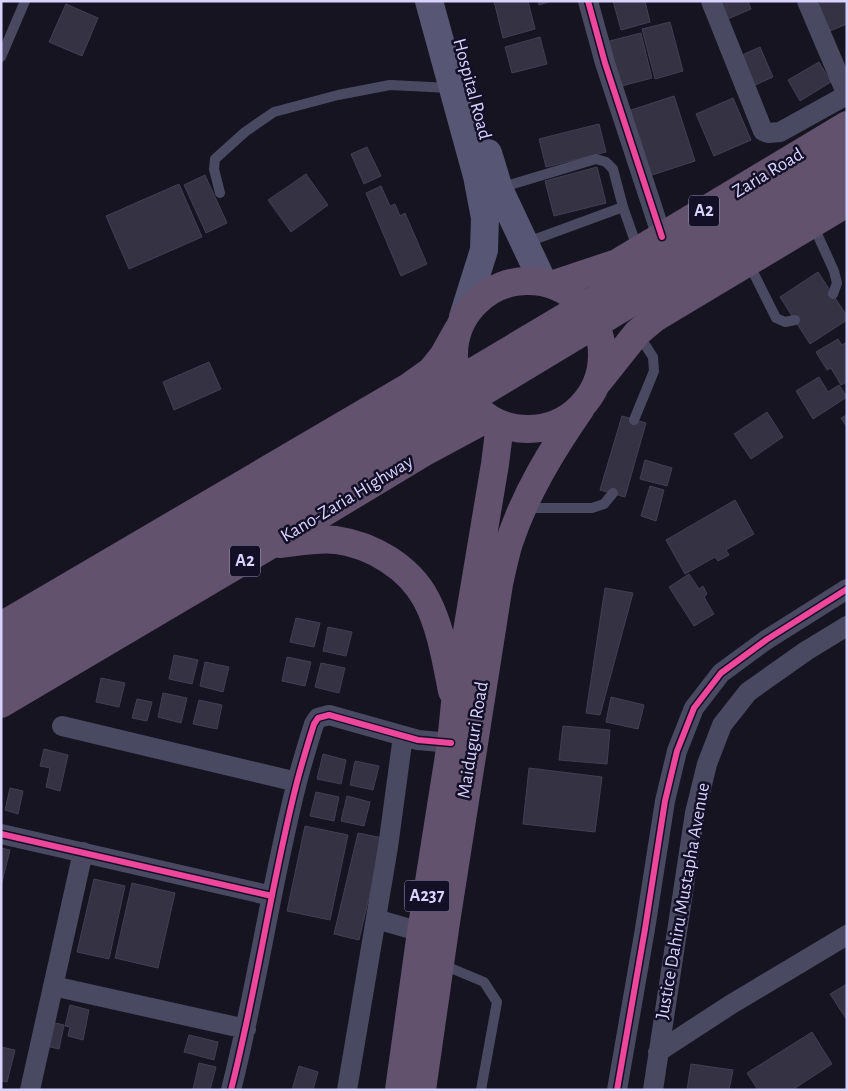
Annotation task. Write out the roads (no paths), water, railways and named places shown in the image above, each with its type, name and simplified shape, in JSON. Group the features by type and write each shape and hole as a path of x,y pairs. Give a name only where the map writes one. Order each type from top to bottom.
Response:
{"highway":[{"name":"Zaria Road","path":"548,282 617,263 658,256 847,125"},
{"name":"A2","path":"1,677 374,444 658,256 847,149"},
{"name":"A2","path":"658,256 847,172"},
{"path":"460,324 453,350 455,370 462,389 472,405 494,421 519,429 541,428 562,421 581,408 597,383 637,333 655,318 847,202"},
{"path":"1,626 410,386 431,371 443,356 460,324 477,300 496,287 517,280 548,282 575,296 591,314 600,336 603,360 597,383"},
{"name":"Maiduguri Road","path":"422,1090 497,593 509,543 523,508 556,444 581,408"},
{"name":"Kano-Zaria Highway","path":"1,704 423,453 494,421"},
{"name":"Maiduguri Road","path":"398,1090 451,743 455,703 495,464 494,421"},
{"name":"A2","path":"1,648 374,444"},
{"path":"272,544 336,540 358,545 379,554 397,566 412,580 426,598 435,622 455,703"}],"main road":[{"name":"Hospital Road","path":"429,1 454,88 490,180"},
{"name":"Hospital Road","path":"449,1 490,180"},
{"path":"490,180 524,244 548,282"},
{"path":"460,324 484,250 485,218 490,180"}],"street":[{"path":"588,1 658,256"},
{"path":"711,1 763,131 768,133 780,132 847,95 807,1"},
{"path":"617,1090 665,801 677,751 694,708 721,673 766,640 847,589"},
{"name":"Justice Dahiru Mustapha Avenue","path":"652,1090 695,813 707,764 722,725 748,692 847,626"},
{"path":"694,708 722,725"},
{"path":"231,1090 246,1029 297,782 314,724 318,718 330,715 418,740 451,743"},
{"path":"62,726 297,782"},
{"path":"347,1090 388,847 403,736"},
{"path":"1,834 272,896"},
{"path":"30,1090 83,852"},
{"path":"376,919 421,932"},
{"path":"658,1052 730,1005 847,935"},
{"path":"53,986 246,1029"}],"lane":[{"path":"1,57 24,1"},
{"path":"220,193 214,169 215,160 246,132 274,112 338,95 390,85 454,88"},
{"path":"490,180 596,159 606,162 613,169 623,207 658,256"},
{"path":"524,244 623,207"},
{"path":"812,224 838,283 833,294"},
{"path":"748,262 776,318 785,322 795,320"},
{"path":"634,420 654,371 653,357 637,333"},
{"path":"523,508 592,508 604,504 613,494"},
{"path":"440,964 484,982 497,1002 481,1090"}]}
